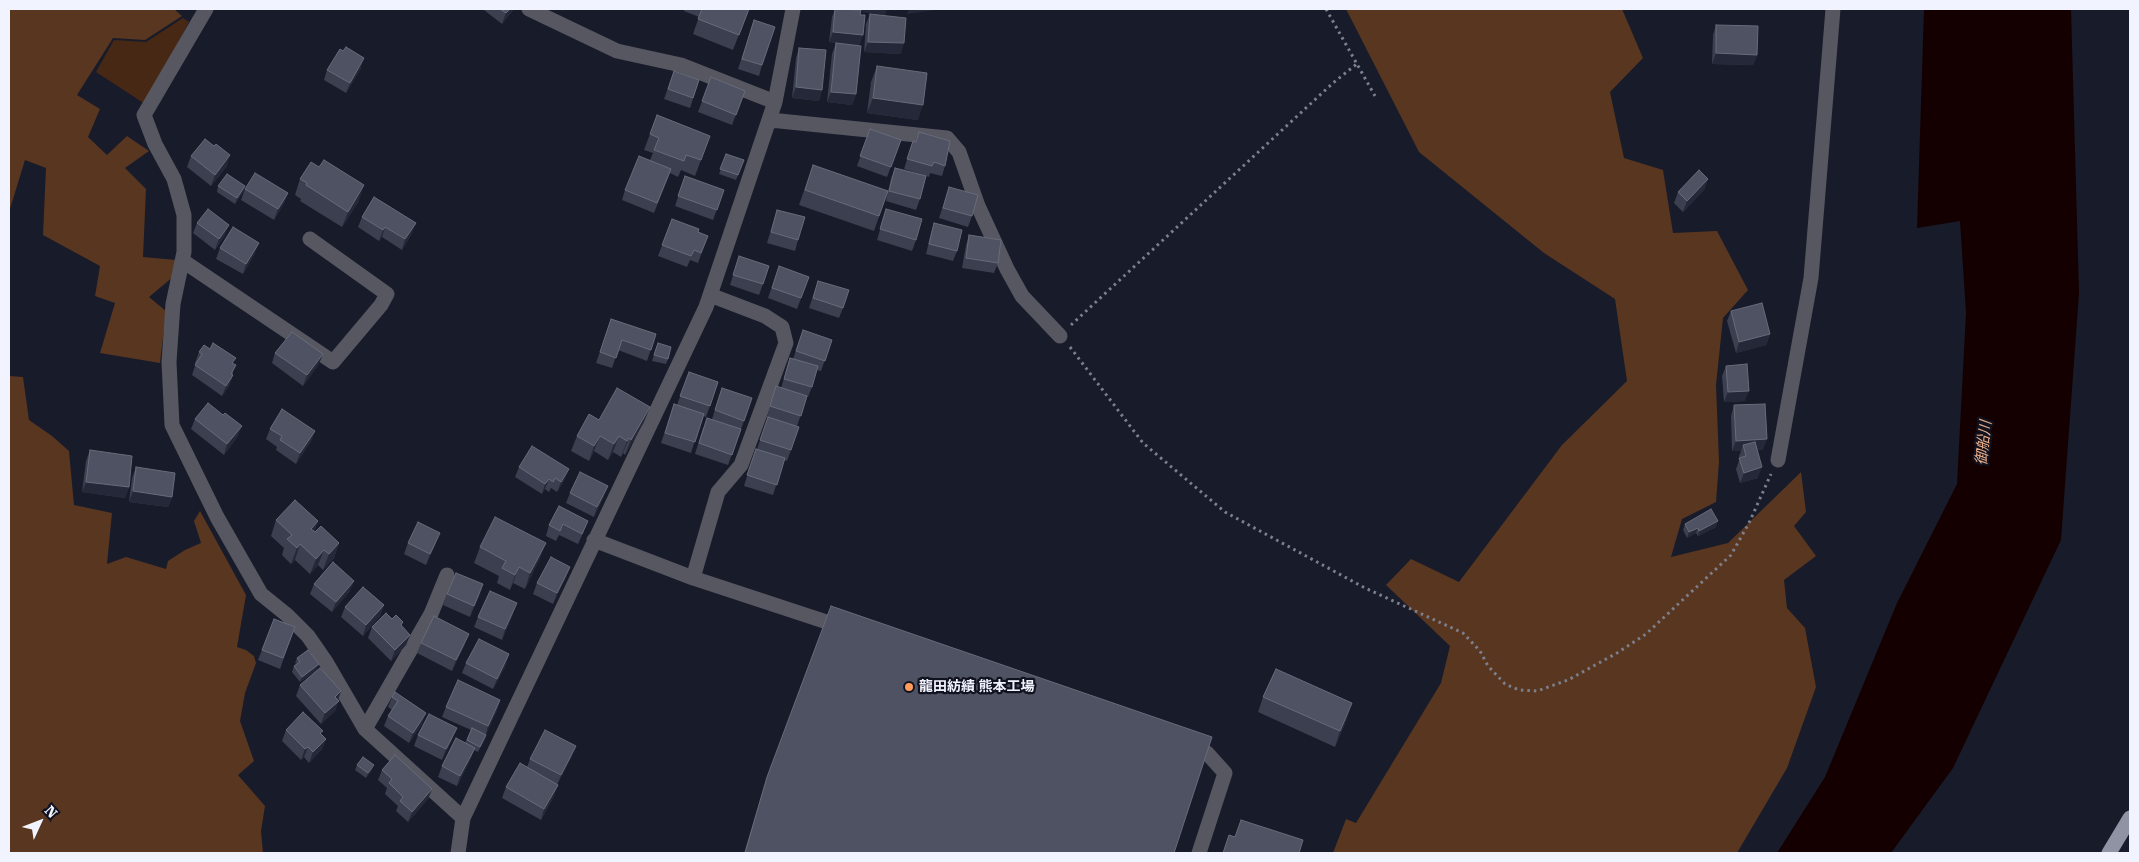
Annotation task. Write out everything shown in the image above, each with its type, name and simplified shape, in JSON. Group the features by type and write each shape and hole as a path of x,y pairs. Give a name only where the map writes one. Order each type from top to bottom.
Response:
{"main road":[{"path":"2108,853 2130,818"}],"street":[{"path":"206,9 144,115 174,179 184,215 184,252 173,304 169,362 172,425 217,517 261,594 287,615 308,636 326,662 365,729 463,818"},
{"path":"529,9 617,51 681,65 775,102"},
{"path":"458,853 463,818 710,295 770,120 793,9"},
{"path":"1778,460 1811,278 1833,9"},
{"path":"770,120 948,138 959,152 978,206 1007,269 1022,296 1060,336"},
{"path":"183,261 333,362 381,305 386,294 310,240"},
{"path":"693,578 718,492 741,466 786,343 782,327 765,316 710,295"},
{"path":"594,540 693,578 863,634"},
{"path":"365,729 430,614 447,575"},
{"path":"1169,740 1207,752 1225,773 1199,853"}],"path":[{"path":"1326,9 1375,96"},
{"path":"1358,63 1325,90 1060,336 1076,353 1143,443 1225,512 1365,588 1463,634 1480,651 1488,666 1505,684 1519,690 1537,691 1568,680 1617,653 1646,634 1731,555 1749,524 1778,460"}],"shaded area":[{"path":"9,9 174,9 182,16 145,40 113,38 77,95 100,109 88,137 107,155 127,136 149,151 125,168 146,189 143,257 176,260 174,276 149,297 166,311 160,363 100,353 115,303 95,296 100,266 43,235 46,168 25,160 9,212"},
{"path":"1346,9 1622,9 1643,58 1610,92 1624,158 1663,170 1673,233 1717,231 1748,290 1723,318 1716,385 1719,462 1716,502 1682,519 1671,557 1728,543 1801,472 1806,512 1794,526 1816,556 1784,580 1787,608 1805,628 1816,687 1787,768 1737,853 1333,853 1346,819 1356,823 1441,683 1450,646 1386,585 1411,559 1459,582 1562,445 1627,381 1615,299 1544,253 1419,152"},
{"path":"183,18 189,22 145,104 96,72 114,40 146,42"},
{"path":"9,376 23,377 29,420 69,451 74,505 112,513 107,564 126,557 166,569 168,561 185,550 201,543 194,521 200,511 246,595 237,647 246,650 254,656 256,663 245,693 240,721 254,761 238,775 265,806 261,831 263,853 9,853"}],"water":[{"name":"御船川","path":"1924,9 2071,9 2079,293 2061,540 1953,768 1891,853 1777,853 1825,777 1897,603 1957,484 1966,313 1960,221 1917,228"}],"building":[{"path":"500,9 510,9 506,13"},
{"path":"702,9 749,9 739,35 698,19"},
{"path":"835,9 861,10 860,15 865,15 863,35 833,32"},
{"path":"870,14 906,18 904,43 868,42"},
{"path":"754,20 775,27 762,65 742,59"},
{"path":"1716,25 1758,26 1757,55 1716,53"},
{"path":"836,43 861,46 856,94 831,92"},
{"path":"346,47 364,58 350,83 327,70 340,49 343,51"},
{"path":"799,48 826,50 822,90 796,87"},
{"path":"877,66 927,73 923,105 873,98"},
{"path":"674,71 699,80 693,98 668,89"},
{"path":"711,77 745,91 736,115 702,101"},
{"path":"657,115 710,136 701,160 686,155 684,161 654,150 659,138 650,134"},
{"path":"870,129 901,140 891,167 860,156"},
{"path":"919,132 950,141 945,166 934,162 932,166 907,159 913,141 916,142"},
{"path":"205,139 214,146 216,144 230,155 215,175 191,156"},
{"path":"726,154 744,160 738,175 720,169"},
{"path":"639,156 671,169 657,203 625,190"},
{"path":"324,160 364,185 348,212 306,185 307,183 300,179 311,162 319,167"},
{"path":"813,165 888,191 879,216 805,190"},
{"path":"895,168 926,176 920,199 889,191"},
{"path":"1699,170 1708,179 1687,201 1678,192"},
{"path":"255,173 288,193 278,209 245,189"},
{"path":"227,174 245,186 237,198 218,186"},
{"path":"685,176 724,190 717,210 678,196"},
{"path":"949,187 978,195 972,216 943,208"},
{"path":"374,197 416,223 405,239 385,227 383,230 362,217"},
{"path":"208,209 229,225 219,239 197,223"},
{"path":"886,209 922,219 916,240 880,229"},
{"path":"777,210 805,217 798,240 771,232"},
{"path":"672,219 699,229 698,232 708,236 701,253 694,250 691,256 662,245"},
{"path":"934,223 962,230 957,251 929,244"},
{"path":"233,227 259,243 246,264 220,248"},
{"path":"969,235 1001,240 998,263 966,258"},
{"path":"739,256 769,266 763,284 733,275"},
{"path":"779,266 809,277 801,298 772,288"},
{"path":"818,281 849,290 843,308 813,298"},
{"path":"1762,303 1770,334 1739,342 1731,311"},
{"path":"611,319 656,334 651,350 622,340 616,358 600,352"},
{"path":"803,330 832,340 825,361 796,351"},
{"path":"292,332 323,354 307,375 275,353"},
{"path":"213,343 236,358 232,363 236,365 231,374 233,375 226,386 195,365 202,354 199,352 204,345 210,349"},
{"path":"658,343 671,347 668,359 654,355"},
{"path":"790,358 818,366 812,387 784,379"},
{"path":"1747,364 1749,391 1728,392 1726,366"},
{"path":"689,372 718,382 710,406 680,396"},
{"path":"776,386 807,396 801,416 770,406"},
{"path":"617,388 650,407 631,440 629,438 627,441 619,436 614,444 600,436 594,446 577,436 589,414 599,420"},
{"path":"722,388 752,398 744,421 715,410"},
{"path":"208,403 223,415 225,413 242,426 227,444 195,419"},
{"path":"674,404 704,414 695,442 665,433"},
{"path":"1765,404 1767,439 1736,441 1734,405"},
{"path":"282,409 315,431 300,453 280,440 282,436 270,429"},
{"path":"768,417 799,427 791,450 760,440"},
{"path":"707,418 741,429 732,455 699,443"},
{"path":"1755,442 1762,467 1744,473 1739,458 1746,456 1743,445"},
{"path":"532,446 569,469 561,482 555,478 553,482 549,479 545,484 519,467"},
{"path":"756,449 785,458 777,485 747,475"},
{"path":"90,450 132,456 129,487 86,482"},
{"path":"136,467 175,473 172,497 133,491"},
{"path":"580,472 608,486 597,507 570,493"},
{"path":"295,500 318,521 311,529 315,532 321,526 339,543 329,554 324,550 316,559 300,544 297,548 287,539 292,535 276,520"},
{"path":"559,506 588,521 582,534 563,524 560,531 549,525"},
{"path":"1711,509 1718,521 1699,531 1698,528 1689,532 1685,524"},
{"path":"495,517 546,543 530,573 519,567 515,575 502,568 506,561 480,547"},
{"path":"418,522 440,533 430,554 408,543"},
{"path":"551,557 570,567 557,593 537,583"},
{"path":"333,562 354,581 336,602 314,584"},
{"path":"456,573 483,584 474,606 447,594"},
{"path":"363,587 384,605 366,625 345,607"},
{"path":"490,591 517,603 505,629 478,617"},
{"name":"龍田紡績 熊本工場","path":"831,606 1212,737 1174,853 745,853 767,777"},
{"path":"386,613 392,619 396,615 403,622 401,625 410,635 395,650 372,627"},
{"path":"434,616 469,634 456,660 421,643"},
{"path":"274,619 295,627 283,658 262,650"},
{"path":"479,639 509,654 497,679 466,663"},
{"path":"308,650 319,664 302,677 294,666 300,662 297,658"},
{"path":"320,668 341,691 335,697 339,701 325,713 300,685"},
{"path":"1276,669 1352,703 1340,731 1263,697"},
{"path":"458,680 500,700 488,726 446,707"},
{"path":"395,692 426,713 413,733 388,716 398,701 392,697"},
{"path":"303,712 323,731 320,733 326,739 313,752 308,747 305,749 286,730"},
{"path":"429,714 457,728 446,749 418,735"},
{"path":"472,728 486,735 480,747 467,740"},
{"path":"545,730 576,746 561,775 530,759"},
{"path":"456,738 475,748 460,776 442,766"},
{"path":"395,755 432,789 412,812 400,801 403,797 389,783 392,779 382,770"},
{"path":"363,757 374,765 368,773 357,765"},
{"path":"520,763 558,785 544,809 506,787"},
{"path":"1241,820 1303,840 1299,853 1223,853 1229,835 1235,837"}],"place":[{"name":"龍田紡績 熊本工場","path":"909,687"}]}
